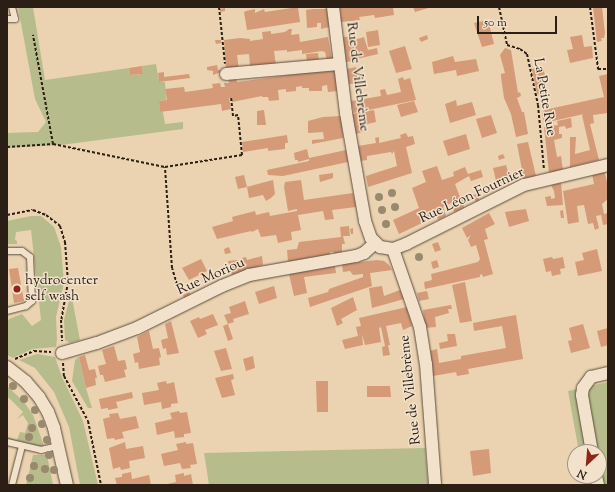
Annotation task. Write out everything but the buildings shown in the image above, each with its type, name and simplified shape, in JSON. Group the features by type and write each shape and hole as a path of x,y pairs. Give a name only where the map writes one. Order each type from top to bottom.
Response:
{"street":[{"name":"Rue de Villebrème","path":"333,7 348,128 365,221 371,238 375,244"},
{"path":"226,74 339,64"},
{"name":"Rue Léon Fournier","path":"393,249 524,185 608,165"},
{"path":"375,244 380,248 393,249"},
{"name":"Rue Moriou","path":"62,353 118,335 249,275 356,256 364,253 375,244"},
{"name":"Rue de Villebrème","path":"393,249 420,327 426,364 435,485"},
{"path":"10,365 39,397 48,412 59,446 67,485"},
{"path":"591,444 582,395 583,388 591,377 608,373"}],"lane":[{"path":"7,19 14,19 12,7"},
{"path":"7,251 22,251 30,257 32,301 26,306 7,311"},
{"path":"7,442 41,450 59,446"},
{"path":"12,485 22,446"}],"path":[{"path":"218,7 226,74"},
{"name":"La Petite Rue","path":"498,7 507,45 526,52 527,54 538,105 544,164 543,181"},
{"path":"590,7 598,69 608,69"},
{"path":"33,35 53,144"},
{"path":"7,147 53,144 165,167 242,155 238,115 233,116 231,98"},
{"path":"165,167 172,268 184,305"},
{"path":"7,215 33,210 46,215 60,226 65,242 68,282 61,320 64,376 88,421 102,485"},
{"path":"10,365 14,359 34,351 62,353"}],"green space":[{"path":"18,7 33,7 45,80 129,68 130,75 143,74 142,66 156,64 159,82 165,82 166,100 159,101 160,112 163,112 165,124 183,122 183,129 61,145 7,148 7,133 38,132 46,122 35,99"},
{"path":"31,216 41,216 54,227 61,247 64,283 56,317 56,347 32,349 13,358 7,355 7,323 9,319 22,314 32,326 41,320 31,230 16,232 15,240 17,241 17,244 7,244 7,221"},
{"path":"71,293 80,340 70,343 65,340 64,320"},
{"path":"37,354 55,357 62,377 83,421 98,485 80,485 69,427 54,392 35,368 19,360"},
{"path":"79,357 92,408 88,408 72,381 75,360"},
{"path":"608,382 608,485 585,485 607,484 607,444 578,444 568,391"},
{"path":"7,386 24,402 33,415 44,446 39,447 7,439 7,437 17,440 20,432 25,433 28,423 23,415 17,419 23,412 7,396"},
{"path":"425,448 428,485 209,485 204,453"},
{"path":"33,455 47,455 53,485 26,485"}],"place":[{"name":"hydrocenter self wash","path":"17,289"}]}
